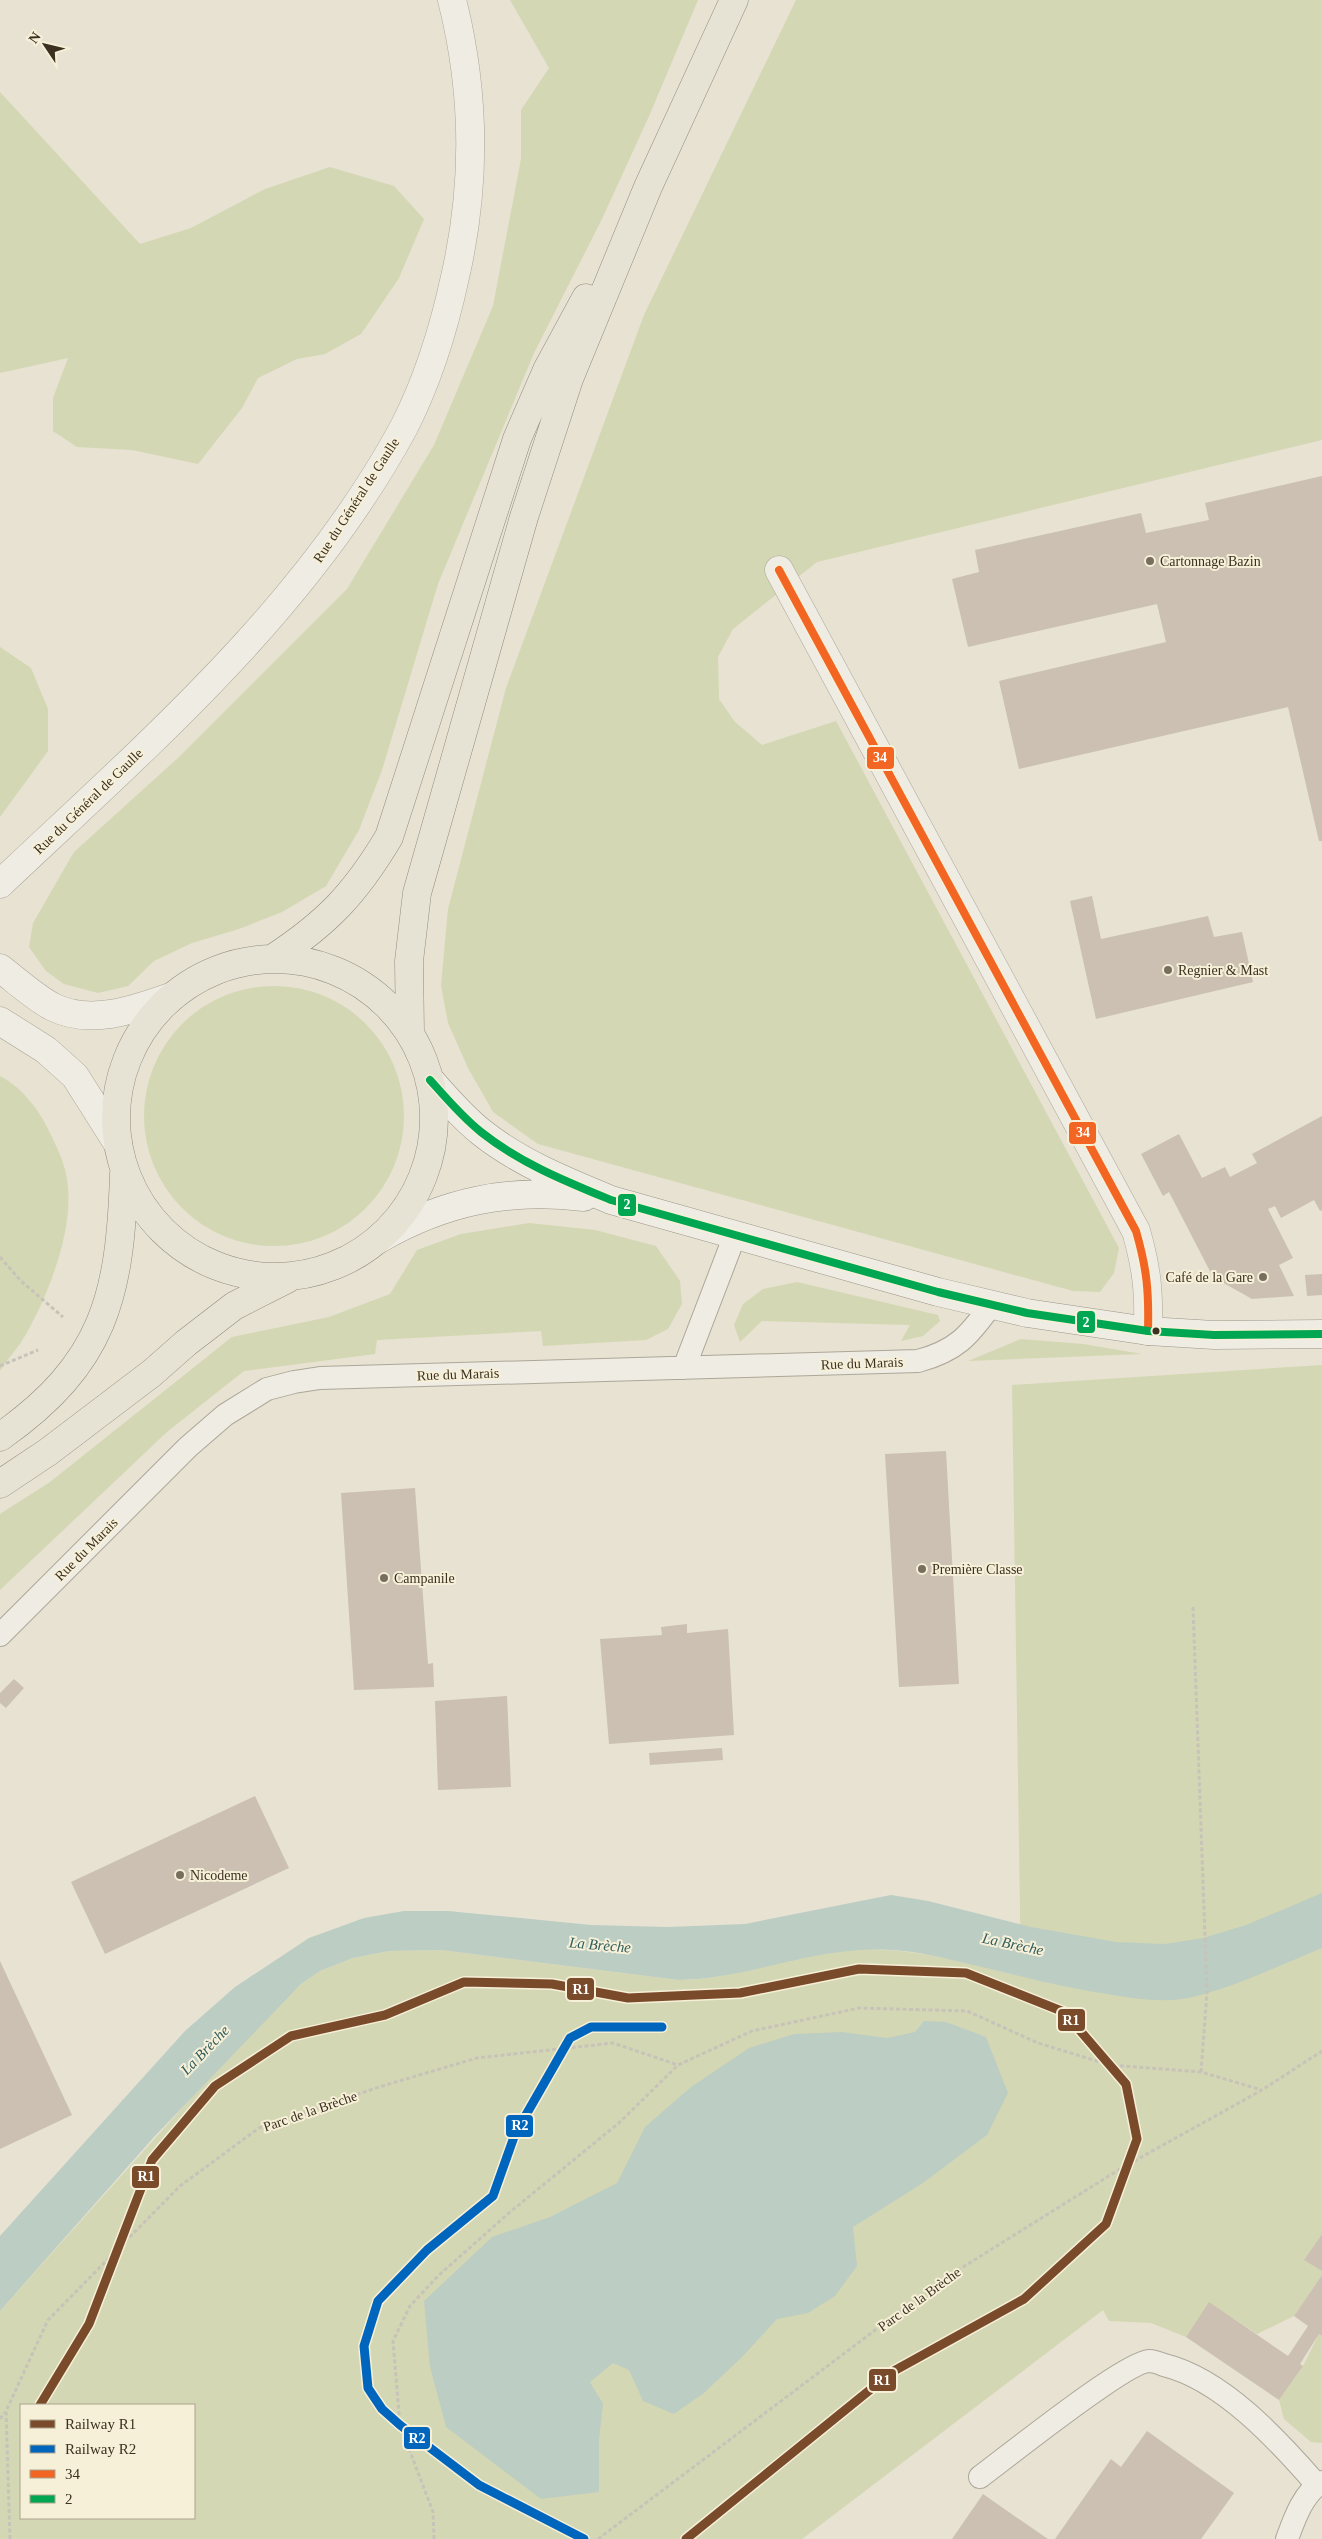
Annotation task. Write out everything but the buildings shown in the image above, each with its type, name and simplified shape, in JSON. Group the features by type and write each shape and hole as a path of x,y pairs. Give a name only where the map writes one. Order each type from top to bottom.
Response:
{"main road":[{"path":"410,1033 409,962 412,925 425,862 524,517 555,418 648,187 734,0"},
{"path":"272,959 305,937 340,907 360,884 389,837 504,477 531,403 567,332 648,187"},
{"path":"0,1437 36,1410 71,1373 93,1339 106,1310 118,1261 121,1156 117,1108 123,1072 130,1054 148,1023 173,996 203,977 237,964 272,959 308,962 342,974 359,982 387,1005 410,1033 418,1048 430,1080 434,1114 427,1166 404,1213 379,1239 364,1250 330,1268 292,1277 234,1306 186,1343 152,1373 48,1452 0,1484"},
{"path":"121,1156 142,1206 156,1224 188,1252 228,1270 270,1277 292,1277"}],"street":[{"name":"Rue du Général de Gaulle","path":"0,884 189,705 269,620 327,548 404,426 440,337 467,219 470,169 468,96 465,61 452,0"},
{"path":"780,570 1136,1232 1146,1265 1149,1293 1148,1331"},
{"path":"0,968 54,1007 86,1015 127,1011 173,996"},
{"path":"0,1021 46,1050 74,1076 121,1156"},
{"path":"430,1080 459,1113 505,1149 559,1179 611,1200 991,1305 1074,1321 1148,1331 1214,1334 1322,1334"},
{"path":"379,1239 411,1221 459,1204 490,1197 558,1194 611,1200"}],"lane":[{"path":"684,1368 735,1235"},
{"name":"Rue du Marais","path":"0,1635 188,1447 225,1415 267,1389 320,1378 918,1361 951,1349 971,1333 991,1305"},
{"path":"980,2477 1121,2373 1148,2361 1184,2370 1232,2401 1287,2450 1320,2483 1297,2512 1287,2539"}],"path":[{"path":"0,1257 21,1281 65,1319"},
{"path":"1193,1607 1203,1938 1207,1992 1201,2072"},
{"path":"434,2539 433,2512 400,2425 393,2341 410,2306 439,2275 510,2212 620,2122 678,2065 752,2031 858,2008 967,2011 1038,2044 1110,2065 1201,2072 1262,2090"},
{"name":"Parc de la Brèche","path":"0,2419 6,2411 48,2320 180,2186 259,2128 477,2058 613,2043 678,2065"},
{"name":"Parc de la Brèche","path":"598,2539 939,2282 1120,2169 1262,2090 1322,2051"},
{"name":"Parc de la Brèche","path":"6,2411 10,2539"}],"green space":[{"path":"510,0 698,0 650,114 602,219 534,353 438,584 382,770 359,830 326,886 282,912 239,929 192,943 154,961 128,986 98,993 64,984 46,971 29,947 33,923 74,852 179,757 347,589 434,445 493,306 521,159 521,110 549,68"},
{"path":"796,0 1322,0 1322,440 817,562 733,629 718,657 719,699 735,722 762,745 836,721 1119,1248 1114,1273 1100,1292 1073,1291 538,1144 493,1112 468,1068 448,1023 441,986 448,909 506,688 644,315"},
{"path":"0,92 140,244 191,228 265,189 330,167 394,186 424,219 399,278 361,334 325,354 297,359 258,378 242,408 198,464 132,450 77,447 53,431 53,398 68,358 0,373"},
{"path":"0,647 31,668 48,709 48,751 0,817"},
{"path":"261,986 287,986 312,991 335,1001 357,1015 375,1033 389,1055 399,1078 404,1103 404,1129 399,1154 389,1177 375,1199 357,1217 335,1231 312,1241 287,1246 261,1246 236,1241 213,1231 191,1217 173,1199 159,1177 149,1154 144,1129 144,1103 149,1078 159,1055 173,1033 191,1015 213,1001 236,991"},
{"path":"0,1076 24,1094 47,1126 63,1163 68,1183 68,1205 61,1251 45,1296 23,1339 0,1371"},
{"path":"529,1223 595,1230 656,1246 680,1281 682,1304 668,1329 646,1340 543,1346 541,1331 377,1340 375,1354 244,1371 167,1432 0,1590 0,1514 50,1482 232,1337 329,1317 390,1294 417,1250 461,1234"},
{"path":"797,1282 938,1315 940,1321 923,1336 901,1341 910,1325 762,1321 740,1342 734,1325 743,1304 763,1289"},
{"path":"1021,1339 1083,1344 1142,1354 968,1361"},
{"path":"1322,1365 1322,2234 1305,2259 1322,2271 1322,2275 1294,2316 1257,2334 1209,2303 1186,2337 1151,2323 1109,2321 1103,2310 802,2539 0,2539 0,2311 211,2076 301,1984 320,1971 353,1958 389,1951 441,1950 679,1980 721,1976 827,1953 870,1949 935,1956 1021,1976 1012,1385"},
{"path":"1319,2334 1322,2336 1322,2443 1311,2442 1284,2419 1279,2400 1303,2366"}],"water":[{"name":"La Brèche","path":"1322,1893 1322,1948 1222,1989 1188,1998 1169,2000 1141,1999 1095,1992 930,1955 891,1950 836,1952 732,1974 679,1980 441,1950 389,1951 353,1958 320,1971 301,1984 154,2137 0,2311 0,2236 185,2031 235,1987 309,1938 364,1918 404,1911 448,1911 591,1925 668,1927 745,1924 891,1895 928,1901 1031,1927 1116,1942 1165,1944 1203,1938 1246,1925"},
{"path":"924,2021 946,2022 986,2037 1008,2093 987,2135 923,2183 853,2227 857,2266 835,2296 808,2313 777,2319 743,2356 704,2393 674,2414 643,2401 629,2370 613,2363 590,2382 603,2404 599,2440 599,2492 541,2499 446,2427 430,2367 424,2301 492,2237 550,2217 617,2183 645,2127 691,2087 749,2048 794,2034 842,2032 887,2038 915,2032"}],"rail line":[{"name":"R1","path":"41,2404 89,2324 152,2160 215,2086 291,2036 385,2015 464,1982 552,1984 628,1998 740,1993 859,1969 966,1973 1064,2012 1126,2084 1137,2139 1106,2224 1024,2299 892,2372 686,2539"},
{"name":"R2","path":"584,2539 479,2485 400,2425 382,2409 368,2388 364,2346 378,2301 427,2250 493,2196 515,2134 570,2038 591,2027 662,2027"}],"transit line":[{"name":"34","path":"779,570 1136,1231 1143,1257 1146,1281 1148,1331"},
{"name":"2","path":"430,1080 467,1120 511,1153 577,1186 611,1200 938,1292 1027,1313 1148,1331 1214,1335 1322,1334"}],"place":[{"name":"Cartonnage Bazin","path":"1150,561"},
{"name":"Regnier & Mast","path":"1168,970"},
{"name":"Café de la Gare","path":"1263,1277"},
{"name":"Première Classe","path":"922,1569"},
{"name":"Campanile","path":"384,1578"},
{"name":"Nicodeme","path":"180,1875"}]}
